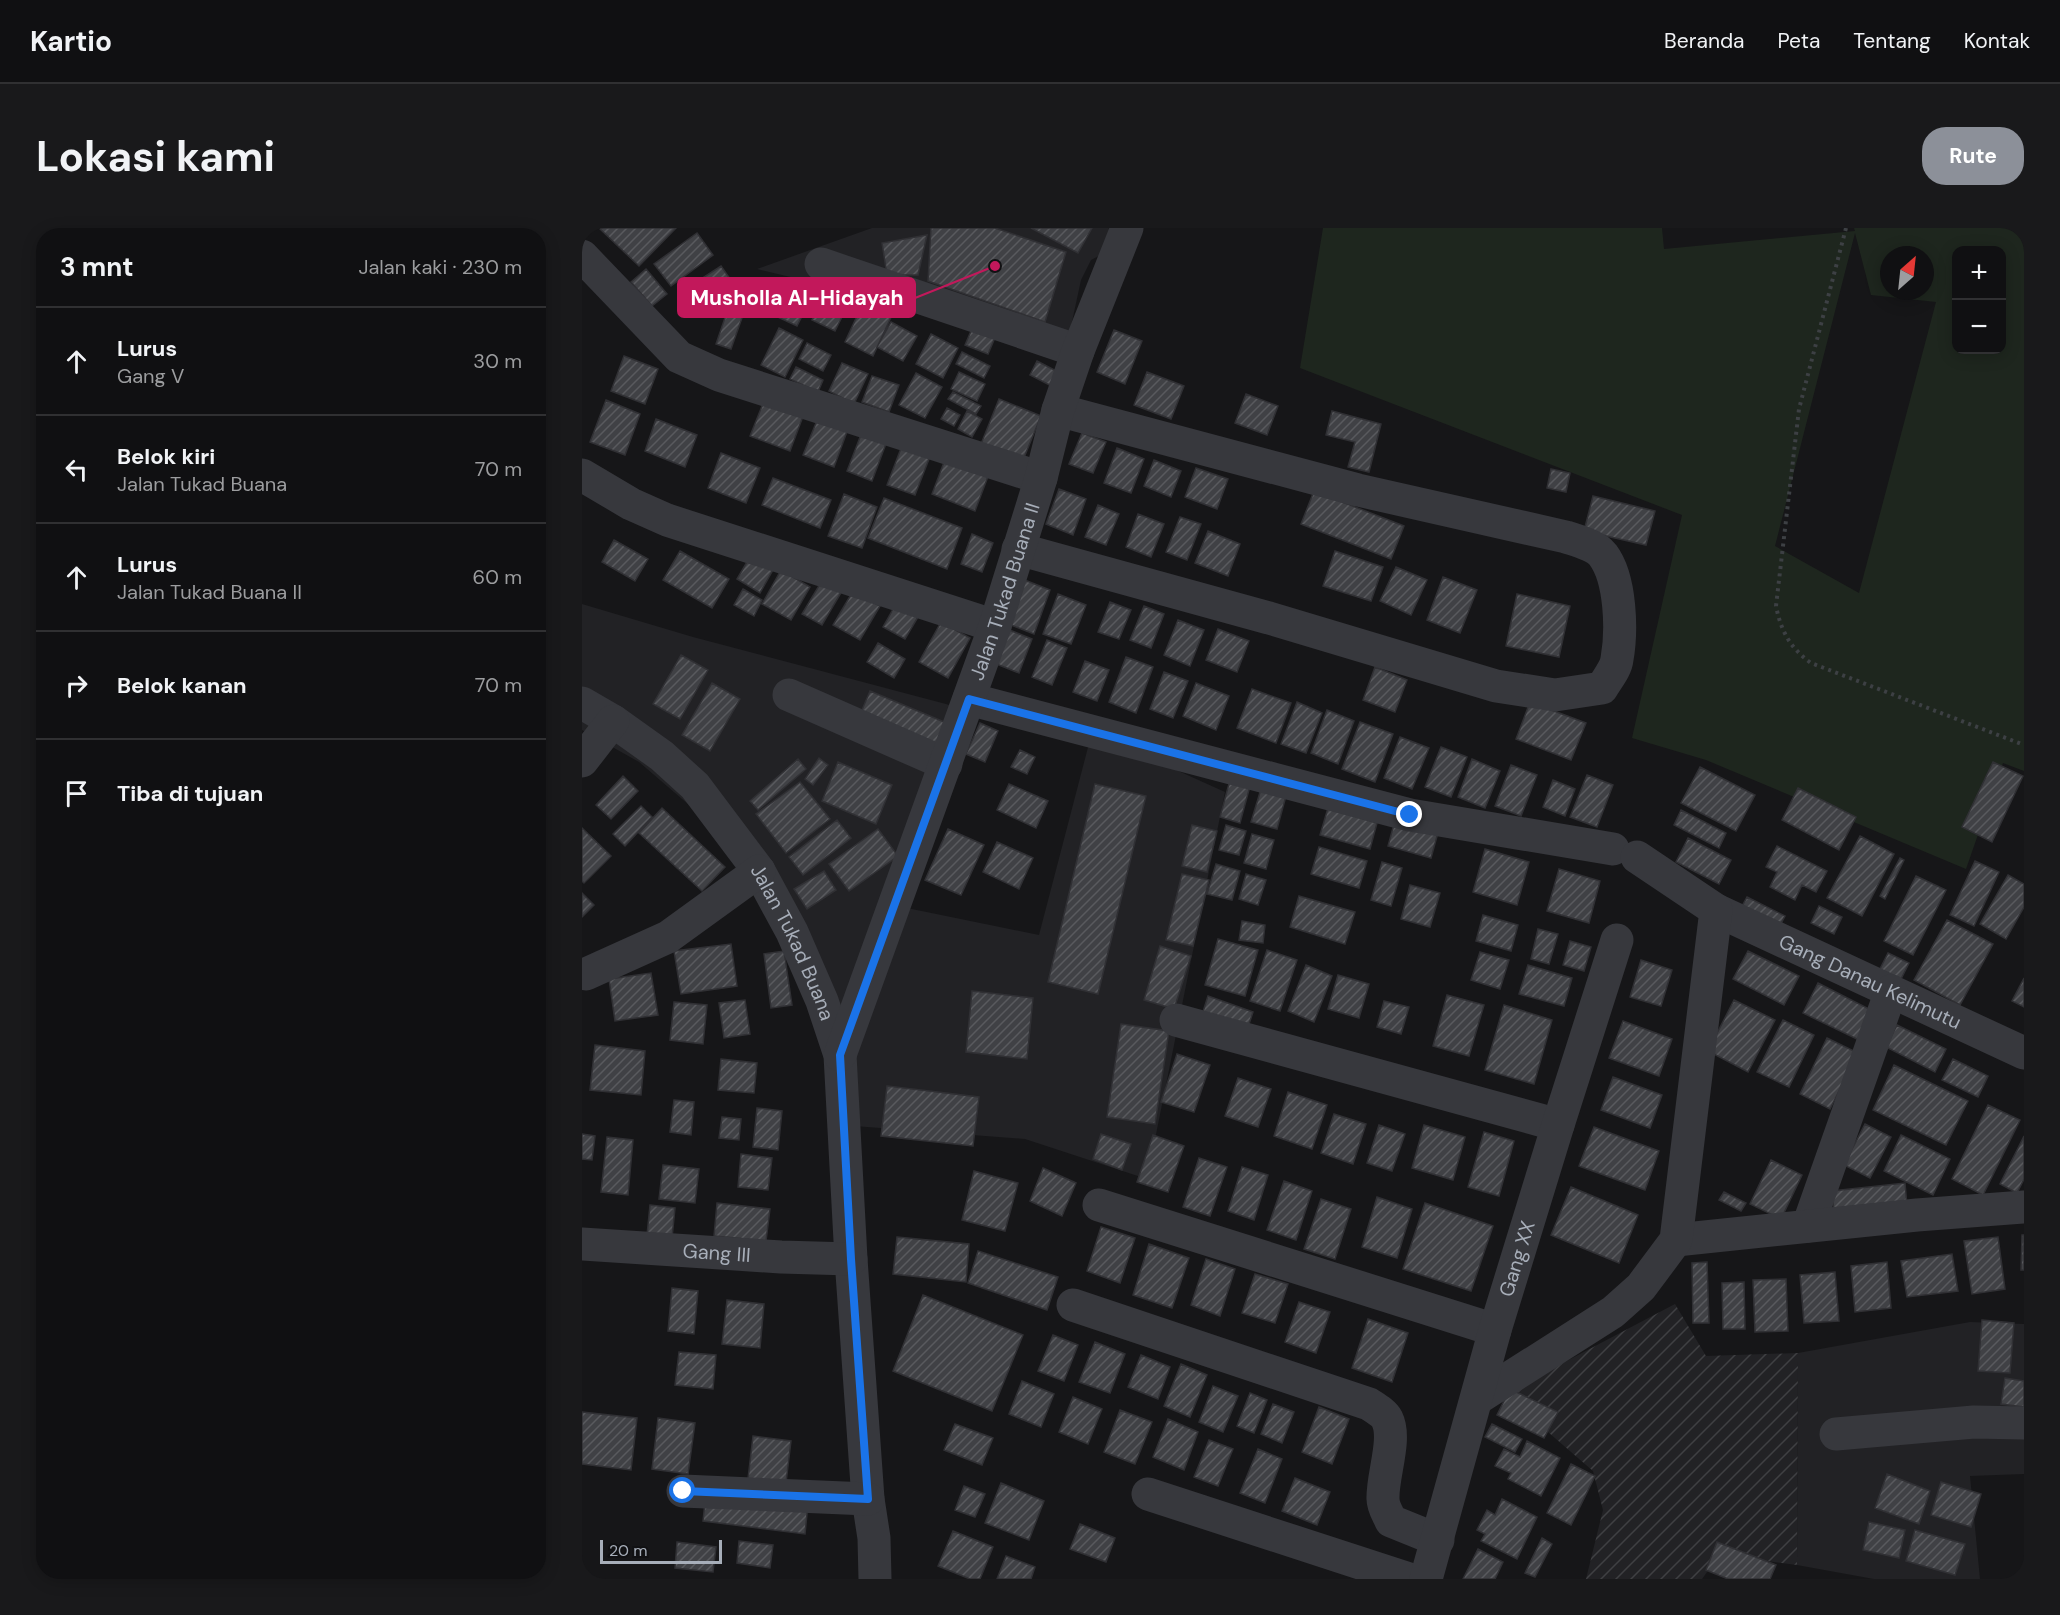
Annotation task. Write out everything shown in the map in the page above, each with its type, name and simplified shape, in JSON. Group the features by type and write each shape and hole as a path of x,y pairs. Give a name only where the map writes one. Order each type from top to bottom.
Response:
{"street":[{"name":"Jalan Tukad Buana II","path":"840,1055 994,626 1078,351 1127,228"},
{"path":"582,256 679,357 693,364 718,375 1041,478"},
{"path":"821,264 1078,351"},
{"path":"1018,549 1269,618 1496,686 1555,695 1602,688 1617,662 1619,617 1617,592 1610,568 1602,554 1587,544 1566,537 1358,490 1059,410"},
{"path":"582,475 631,504 667,520 994,626"},
{"path":"789,695 946,764"},
{"name":"Gang Danau Kelimutu","path":"969,699 1410,815 1625,853 1716,910 2024,1053"},
{"name":"Jalan Tukad Buana","path":"582,703 613,721 662,756 695,786 759,870 792,932 822,1001 840,1055 851,1259 868,1499 874,1538 875,1579"},
{"path":"582,760 613,721"},
{"path":"586,974 668,937 759,870"},
{"path":"1478,1398 1613,1312 1641,1287 1677,1240 1716,910"},
{"name":"Gang XX","path":"1426,1579 1496,1330 1617,940"},
{"path":"1808,1226 1891,991"},
{"path":"1176,1020 1558,1125"},
{"path":"1099,1205 1496,1330"},
{"path":"1677,1240 2024,1207"},
{"name":"Gang III","path":"582,1244 781,1257 851,1259"},
{"path":"1072,1305 1369,1404 1386,1417 1390,1427 1383,1502 1391,1521 1438,1540"},
{"path":"1836,1434 1974,1422 2024,1423"},
{"path":"683,1491 868,1499"},
{"path":"1149,1494 1409,1579"}],"path":[{"path":"1846,228 1799,409 1776,606 1780,627 1798,654 1811,663 2024,745"}],"shaded area":[{"path":"872,228 1108,228 1134,238 1091,260 1081,280 1065,354 980,322 757,269"},
{"path":"1323,228 1662,228 1664,249 1855,231 1854,228 2024,228 2024,771 2003,763 1966,869 1706,760 1632,738 1682,515 1300,368","holes":["1855,233 1871,295 1880,296 1880,246 1934,246 1934,300 1917,300 1936,302 1859,593 1775,546"]},
{"path":"582,604 693,637 976,712 907,908 1039,935 1092,732 1225,792 1147,1179 1025,1139 828,1124 831,1039 760,866 639,762 582,730"},
{"path":"1675,1304 1706,1356 1798,1353 1797,1565 1719,1555 1702,1579 1586,1579 1603,1510 1593,1471 1504,1394"},
{"path":"1970,1322 2024,1324 2024,1474 1970,1476 1980,1579 1874,1579 1797,1565 1798,1353"}],"building":[{"path":"599,228 676,228 639,266"},
{"path":"931,228 995,228 1066,252 1045,322 928,281"},
{"path":"1031,228 1092,228 1078,253"},
{"path":"697,233 713,255 671,286 654,264"},
{"path":"927,235 918,275 887,275 882,243"},
{"path":"721,266 737,289 700,314 684,290"},
{"path":"646,269 667,294 652,306 631,282"},
{"path":"835,275 857,286 835,331 812,320"},
{"path":"788,279 814,292 797,326 771,314"},
{"path":"864,301 892,315 873,356 845,342"},
{"path":"728,309 743,315 731,349 716,344"},
{"path":"891,322 917,336 903,361 877,347"},
{"path":"974,324 997,333 988,354 965,345"},
{"path":"779,328 803,340 785,377 761,365"},
{"path":"1114,330 1142,341 1125,384 1097,372"},
{"path":"931,334 958,348 943,378 916,364"},
{"path":"807,343 831,355 823,371 799,359"},
{"path":"962,352 990,366 984,378 956,364"},
{"path":"624,356 658,369 645,404 611,391"},
{"path":"1037,361 1068,377 1061,391 1030,375"},
{"path":"842,363 868,374 854,404 829,391"},
{"path":"796,367 823,380 818,392 790,379"},
{"path":"959,372 985,384 977,401 951,389"},
{"path":"1147,372 1184,386 1171,419 1134,405"},
{"path":"916,373 942,387 925,418 899,405"},
{"path":"872,376 899,385 889,412 862,402"},
{"path":"953,392 981,406 976,414 948,399"},
{"path":"1246,394 1278,406 1267,435 1235,423"},
{"path":"766,396 805,411 790,451 750,436"},
{"path":"999,399 1041,416 1021,465 979,449"},
{"path":"606,400 640,414 625,455 590,442"},
{"path":"947,408 960,415 954,426 941,419"},
{"path":"967,411 982,419 972,437 958,429"},
{"path":"1332,411 1381,424 1369,472 1348,467 1355,442 1326,435"},
{"path":"818,418 848,429 834,467 803,455"},
{"path":"656,419 697,435 685,467 645,451"},
{"path":"862,432 887,441 872,481 847,471"},
{"path":"1082,433 1106,442 1093,473 1069,464"},
{"path":"903,443 931,454 915,495 887,485"},
{"path":"1117,448 1144,459 1131,493 1104,483"},
{"path":"949,449 992,466 975,511 932,494"},
{"path":"721,453 760,468 746,503 708,488"},
{"path":"1154,460 1181,471 1171,497 1144,486"},
{"path":"1196,468 1228,479 1217,509 1185,497"},
{"path":"1551,469 1570,473 1566,492 1547,488"},
{"path":"773,478 831,500 820,528 762,505"},
{"path":"1059,489 1086,499 1073,535 1046,524"},
{"path":"1314,491 1404,526 1391,559 1301,524"},
{"path":"844,494 877,507 862,548 828,536"},
{"path":"1593,496 1655,511 1646,545 1584,531"},
{"path":"884,498 962,528 947,569 868,538"},
{"path":"1098,505 1119,514 1106,545 1085,537"},
{"path":"1138,514 1164,524 1151,557 1126,547"},
{"path":"1180,517 1201,524 1187,560 1166,552"},
{"path":"1208,531 1240,544 1228,576 1195,563"},
{"path":"972,534 993,543 982,572 961,564"},
{"path":"614,540 648,559 635,581 602,562"},
{"path":"680,551 729,579 712,608 663,580"},
{"path":"1335,551 1383,567 1371,601 1323,586"},
{"path":"751,555 774,568 760,593 737,579"},
{"path":"1396,567 1427,580 1411,615 1380,601"},
{"path":"781,570 810,587 791,620 762,604"},
{"path":"1443,577 1477,590 1460,633 1427,620"},
{"path":"823,579 842,591 822,625 802,614"},
{"path":"1022,579 1050,590 1034,634 1006,623"},
{"path":"743,589 762,600 754,616 734,605"},
{"path":"853,591 880,606 860,640 833,625"},
{"path":"1058,594 1086,605 1071,644 1043,634"},
{"path":"1517,594 1570,606 1559,657 1506,646"},
{"path":"1110,602 1131,610 1119,639 1098,632"},
{"path":"896,604 918,617 905,639 883,627"},
{"path":"1144,606 1164,614 1151,648 1130,640"},
{"path":"1178,620 1204,630 1190,666 1164,655"},
{"path":"941,622 970,638 948,678 919,662"},
{"path":"1007,629 1032,639 1019,673 994,663"},
{"path":"1218,629 1249,641 1237,672 1206,660"},
{"path":"1047,640 1067,648 1052,685 1032,677"},
{"path":"878,643 905,659 894,678 867,662"},
{"path":"681,655 708,670 680,719 653,704"},
{"path":"1126,657 1153,667 1136,713 1109,702"},
{"path":"1085,661 1109,670 1097,701 1073,692"},
{"path":"1375,667 1407,680 1395,712 1363,700"},
{"path":"1164,672 1188,681 1173,718 1150,709"},
{"path":"712,683 740,699 710,751 682,735"},
{"path":"1196,683 1229,696 1216,730 1183,716"},
{"path":"1252,689 1291,703 1276,743 1237,728"},
{"path":"870,691 949,724 938,750 859,717"},
{"path":"1297,702 1322,713 1306,753 1281,744"},
{"path":"1530,702 1586,723 1571,760 1516,739"},
{"path":"1327,710 1354,721 1338,764 1311,753"},
{"path":"1360,722 1393,734 1375,782 1342,769"},
{"path":"980,723 998,731 985,762 966,754"},
{"path":"1400,737 1429,748 1412,789 1384,778"},
{"path":"1441,747 1467,757 1451,797 1425,787"},
{"path":"1020,750 1035,757 1027,774 1011,767"},
{"path":"819,758 828,765 813,785 805,779"},
{"path":"798,759 806,769 758,810 750,801"},
{"path":"1472,759 1500,771 1485,808 1458,797"},
{"path":"838,762 892,785 876,824 822,801"},
{"path":"1993,762 2023,776 1992,842 1962,827"},
{"path":"1511,765 1537,775 1521,816 1495,806"},
{"path":"1700,767 1755,795 1736,831 1681,803"},
{"path":"1587,775 1613,785 1597,827 1570,817"},
{"path":"623,776 638,791 611,819 596,805"},
{"path":"1230,780 1250,786 1240,823 1220,817"},
{"path":"1553,780 1575,789 1565,816 1543,807"},
{"path":"800,782 830,819 786,853 756,814"},
{"path":"1009,784 1048,801 1036,828 997,810"},
{"path":"1095,784 1146,796 1098,994 1048,982"},
{"path":"1798,788 1856,817 1839,850 1782,820"},
{"path":"1261,789 1286,796 1277,829 1251,822"},
{"path":"641,806 652,817 625,846 613,834"},
{"path":"662,808 725,867 702,891 639,833"},
{"path":"1328,808 1377,823 1370,849 1320,835"},
{"path":"1681,810 1726,833 1719,848 1674,825"},
{"path":"1396,817 1439,829 1431,858 1388,846"},
{"path":"837,820 851,838 803,875 789,857"},
{"path":"1192,825 1217,831 1207,872 1182,866"},
{"path":"1226,825 1246,831 1239,855 1219,850"},
{"path":"582,828 611,856 584,883 582,881"},
{"path":"878,829 898,856 849,891 829,864"},
{"path":"948,829 984,845 961,895 925,880"},
{"path":"1252,834 1274,840 1266,869 1244,863"},
{"path":"1860,836 1894,854 1862,916 1827,898"},
{"path":"1688,838 1731,860 1719,884 1676,862"},
{"path":"997,842 1033,858 1019,889 983,872"},
{"path":"1777,846 1827,871 1816,892 1802,885 1795,900 1770,887 1777,872 1766,867"},
{"path":"1319,847 1367,861 1359,888 1311,874"},
{"path":"1485,849 1529,862 1517,905 1473,892"},
{"path":"1900,858 1904,860 1885,899 1880,896"},
{"path":"1975,861 1999,872 1974,926 1950,915"},
{"path":"1382,862 1402,868 1391,906 1371,900"},
{"path":"1216,864 1240,871 1232,900 1207,894"},
{"path":"1559,869 1600,881 1589,923 1547,911"},
{"path":"824,871 836,890 807,909 794,889"},
{"path":"1182,874 1209,880 1193,946 1166,940"},
{"path":"1246,874 1266,880 1258,905 1239,899"},
{"path":"2008,875 2024,884 2024,907 2006,939 1980,924"},
{"path":"1916,876 1946,890 1913,955 1884,941"},
{"path":"1410,885 1440,893 1430,927 1401,919"},
{"path":"582,893 594,905 582,917"},
{"path":"1299,896 1355,912 1345,944 1290,927"},
{"path":"1747,897 1785,916 1777,931 1739,912"},
{"path":"1819,906 1842,917 1834,934 1811,923"},
{"path":"1483,915 1518,925 1511,951 1476,941"},
{"path":"1947,920 1993,944 1960,1005 1914,980"},
{"path":"1242,921 1265,925 1263,943 1239,940"},
{"path":"1538,929 1558,934 1549,964 1531,959"},
{"path":"1218,939 1258,950 1245,996 1205,985"},
{"path":"1570,941 1591,947 1584,971 1563,965"},
{"path":"731,944 737,986 681,994 674,951"},
{"path":"1160,946 1191,956 1174,1009 1144,1000"},
{"path":"1267,950 1297,960 1280,1011 1250,1001"},
{"path":"784,951 792,1005 771,1008 764,954"},
{"path":"1748,951 1799,976 1784,1005 1733,979"},
{"path":"1480,952 1509,960 1500,989 1471,980"},
{"path":"1888,953 1909,963 1900,981 1879,971"},
{"path":"1641,960 1672,970 1661,1006 1630,997"},
{"path":"1306,965 1332,976 1314,1022 1288,1011"},
{"path":"1528,965 1572,978 1564,1006 1519,994"},
{"path":"651,973 658,1015 615,1021 609,979"},
{"path":"1338,975 1369,984 1359,1018 1328,1009"},
{"path":"2024,978 2024,1007 2012,1001"},
{"path":"1818,983 1875,1012 1861,1041 1803,1013"},
{"path":"972,991 1033,998 1027,1059 966,1052"},
{"path":"1447,995 1484,1005 1469,1056 1433,1046"},
{"path":"1208,996 1253,1012 1246,1033 1201,1018"},
{"path":"745,1000 750,1034 724,1038 719,1003"},
{"path":"1734,1000 1775,1020 1748,1072 1708,1051"},
{"path":"1384,1001 1409,1007 1401,1034 1377,1027"},
{"path":"674,1002 707,1005 703,1044 670,1040"},
{"path":"1504,1005 1552,1020 1534,1084 1485,1070"},
{"path":"1783,1020 1814,1035 1789,1087 1757,1072"},
{"path":"1623,1021 1672,1039 1659,1076 1609,1058"},
{"path":"1121,1024 1169,1031 1155,1124 1107,1117"},
{"path":"1897,1025 1946,1049 1935,1072 1886,1047"},
{"path":"1827,1038 1858,1053 1830,1109 1800,1094"},
{"path":"595,1045 645,1051 641,1095 590,1090"},
{"path":"1177,1054 1210,1065 1194,1112 1161,1102"},
{"path":"721,1059 757,1063 754,1093 718,1090"},
{"path":"1953,1059 1988,1076 1978,1097 1942,1080"},
{"path":"1894,1065 1968,1101 1946,1145 1873,1110"},
{"path":"1613,1077 1662,1095 1650,1128 1601,1110"},
{"path":"1238,1078 1271,1089 1258,1127 1225,1116"},
{"path":"887,1086 979,1097 973,1146 881,1136"},
{"path":"1288,1092 1327,1105 1312,1149 1274,1136"},
{"path":"674,1100 694,1102 691,1135 670,1132"},
{"path":"1988,1105 2020,1120 1983,1195 1952,1179"},
{"path":"757,1108 782,1111 778,1150 753,1147"},
{"path":"1334,1114 1366,1124 1353,1164 1321,1153"},
{"path":"722,1117 741,1119 739,1140 719,1138"},
{"path":"1865,1124 1891,1137 1870,1178 1844,1165"},
{"path":"1379,1125 1405,1134 1392,1171 1367,1163"},
{"path":"1424,1125 1465,1137 1453,1180 1412,1168"},
{"path":"1594,1127 1659,1151 1645,1190 1579,1166"},
{"path":"1484,1132 1514,1141 1499,1196 1468,1187"},
{"path":"582,1134 595,1136 592,1160 582,1159"},
{"path":"1101,1134 1131,1144 1122,1170 1093,1159"},
{"path":"1153,1135 1184,1146 1168,1192 1137,1182"},
{"path":"1901,1135 1950,1159 1933,1195 1884,1171"},
{"path":"2024,1136 2024,1179 2017,1193 2000,1184"},
{"path":"607,1137 633,1140 628,1195 601,1192"},
{"path":"741,1154 772,1158 768,1190 738,1187"},
{"path":"1199,1158 1227,1167 1210,1216 1183,1207"},
{"path":"1771,1160 1802,1175 1781,1219 1750,1204"},
{"path":"663,1165 699,1169 695,1203 659,1199"},
{"path":"1242,1167 1268,1175 1254,1220 1228,1211"},
{"path":"1043,1168 1076,1183 1062,1216 1030,1201"},
{"path":"974,1171 1018,1183 1005,1231 962,1220"},
{"path":"1284,1181 1312,1191 1296,1240 1267,1230"},
{"path":"1905,1183 1907,1206 1834,1213 1832,1191"},
{"path":"1571,1187 1638,1215 1619,1263 1551,1235"},
{"path":"1724,1192 1746,1203 1741,1211 1719,1200"},
{"path":"1377,1197 1412,1209 1397,1258 1362,1247"},
{"path":"1321,1199 1351,1209 1335,1259 1304,1249"},
{"path":"717,1203 770,1209 766,1241 714,1236"},
{"path":"1425,1203 1493,1226 1471,1291 1403,1269"},
{"path":"650,1205 675,1208 671,1248 646,1245"},
{"path":"1101,1227 1135,1238 1120,1283 1087,1271"},
{"path":"2022,1235 2024,1235 2024,1270 2021,1270"},
{"path":"897,1237 969,1244 966,1282 893,1274"},
{"path":"1998,1237 2005,1289 1972,1294 1964,1241"},
{"path":"1149,1244 1189,1258 1172,1308 1133,1295"},
{"path":"978,1251 1058,1277 1047,1310 968,1283"},
{"path":"1952,1254 1958,1291 1907,1297 1901,1261"},
{"path":"1206,1259 1235,1269 1220,1316 1191,1305"},
{"path":"1707,1262 1709,1323 1693,1323 1692,1263"},
{"path":"1887,1262 1891,1308 1855,1312 1851,1266"},
{"path":"1835,1272 1839,1321 1804,1323 1800,1275"},
{"path":"1255,1274 1288,1284 1275,1323 1242,1313"},
{"path":"1786,1279 1788,1331 1755,1332 1753,1280"},
{"path":"1744,1282 1745,1329 1723,1329 1722,1283"},
{"path":"672,1288 698,1291 694,1334 668,1331"},
{"path":"923,1295 1023,1335 992,1411 893,1371"},
{"path":"727,1300 764,1304 760,1348 722,1344"},
{"path":"1299,1302 1330,1312 1316,1353 1285,1342"},
{"path":"1368,1319 1408,1333 1392,1382 1352,1368"},
{"path":"1982,1320 2014,1323 2010,1373 1978,1371"},
{"path":"1053,1335 1078,1345 1064,1381 1038,1371"},
{"path":"1095,1342 1125,1354 1110,1393 1079,1382"},
{"path":"679,1352 716,1355 713,1389 675,1385"},
{"path":"1141,1355 1170,1367 1158,1399 1128,1387"},
{"path":"1181,1364 1207,1375 1190,1417 1164,1406"},
{"path":"2005,1378 2024,1381 2024,1407 2001,1404"},
{"path":"1022,1381 1054,1394 1041,1427 1009,1414"},
{"path":"1213,1386 1238,1396 1223,1432 1199,1422"},
{"path":"1510,1389 1558,1412 1544,1438 1497,1415"},
{"path":"1250,1393 1267,1400 1254,1433 1237,1426"},
{"path":"1073,1397 1102,1409 1088,1444 1059,1432"},
{"path":"1273,1404 1294,1412 1282,1443 1261,1434"},
{"path":"1319,1407 1349,1419 1332,1464 1302,1452"},
{"path":"1120,1410 1152,1422 1135,1464 1104,1452"},
{"path":"582,1412 637,1418 631,1470 582,1464"},
{"path":"658,1418 695,1423 688,1474 652,1469"},
{"path":"1168,1419 1198,1432 1184,1470 1153,1457"},
{"path":"955,1424 993,1438 982,1465 944,1450"},
{"path":"1492,1424 1522,1439 1515,1452 1485,1437"},
{"path":"753,1436 791,1441 785,1491 747,1487"},
{"path":"1209,1440 1233,1449 1218,1486 1194,1477"},
{"path":"1527,1441 1560,1458 1541,1496 1508,1479 1511,1473 1495,1466 1504,1449 1520,1457"},
{"path":"1258,1449 1282,1459 1265,1503 1240,1493"},
{"path":"1571,1464 1595,1476 1571,1525 1547,1513"},
{"path":"1887,1474 1930,1491 1919,1524 1875,1508"},
{"path":"1295,1478 1330,1492 1317,1525 1282,1511"},
{"path":"1941,1482 1981,1494 1971,1527 1931,1515"},
{"path":"1001,1483 1044,1501 1029,1540 985,1523"},
{"path":"964,1486 985,1494 975,1517 955,1510"},
{"path":"706,1492 808,1504 805,1534 703,1521"},
{"path":"1502,1499 1537,1517 1517,1559 1481,1541 1485,1534 1477,1530 1487,1510 1495,1515"},
{"path":"1869,1522 1905,1530 1899,1558 1863,1550"},
{"path":"1080,1524 1115,1538 1106,1562 1070,1549"},
{"path":"1915,1530 1965,1544 1955,1575 1906,1561"},
{"path":"953,1531 993,1547 980,1579 970,1579 938,1566"},
{"path":"1542,1538 1552,1544 1535,1577 1525,1573"},
{"path":"739,1541 773,1545 770,1568 737,1563"},
{"path":"677,1542 716,1547 713,1572 675,1568"},
{"path":"1717,1542 1776,1565 1770,1579 1728,1579 1706,1570"},
{"path":"1478,1549 1503,1562 1495,1579 1463,1579"},
{"path":"1006,1556 1035,1567 1031,1579 997,1579"}],"place":[{"name":"Musholla Al-Hidayah","path":"995,266"}],"route":[{"path":"683,1491 868,1499 851,1259 840,1055 969,699 1410,815"}]}
